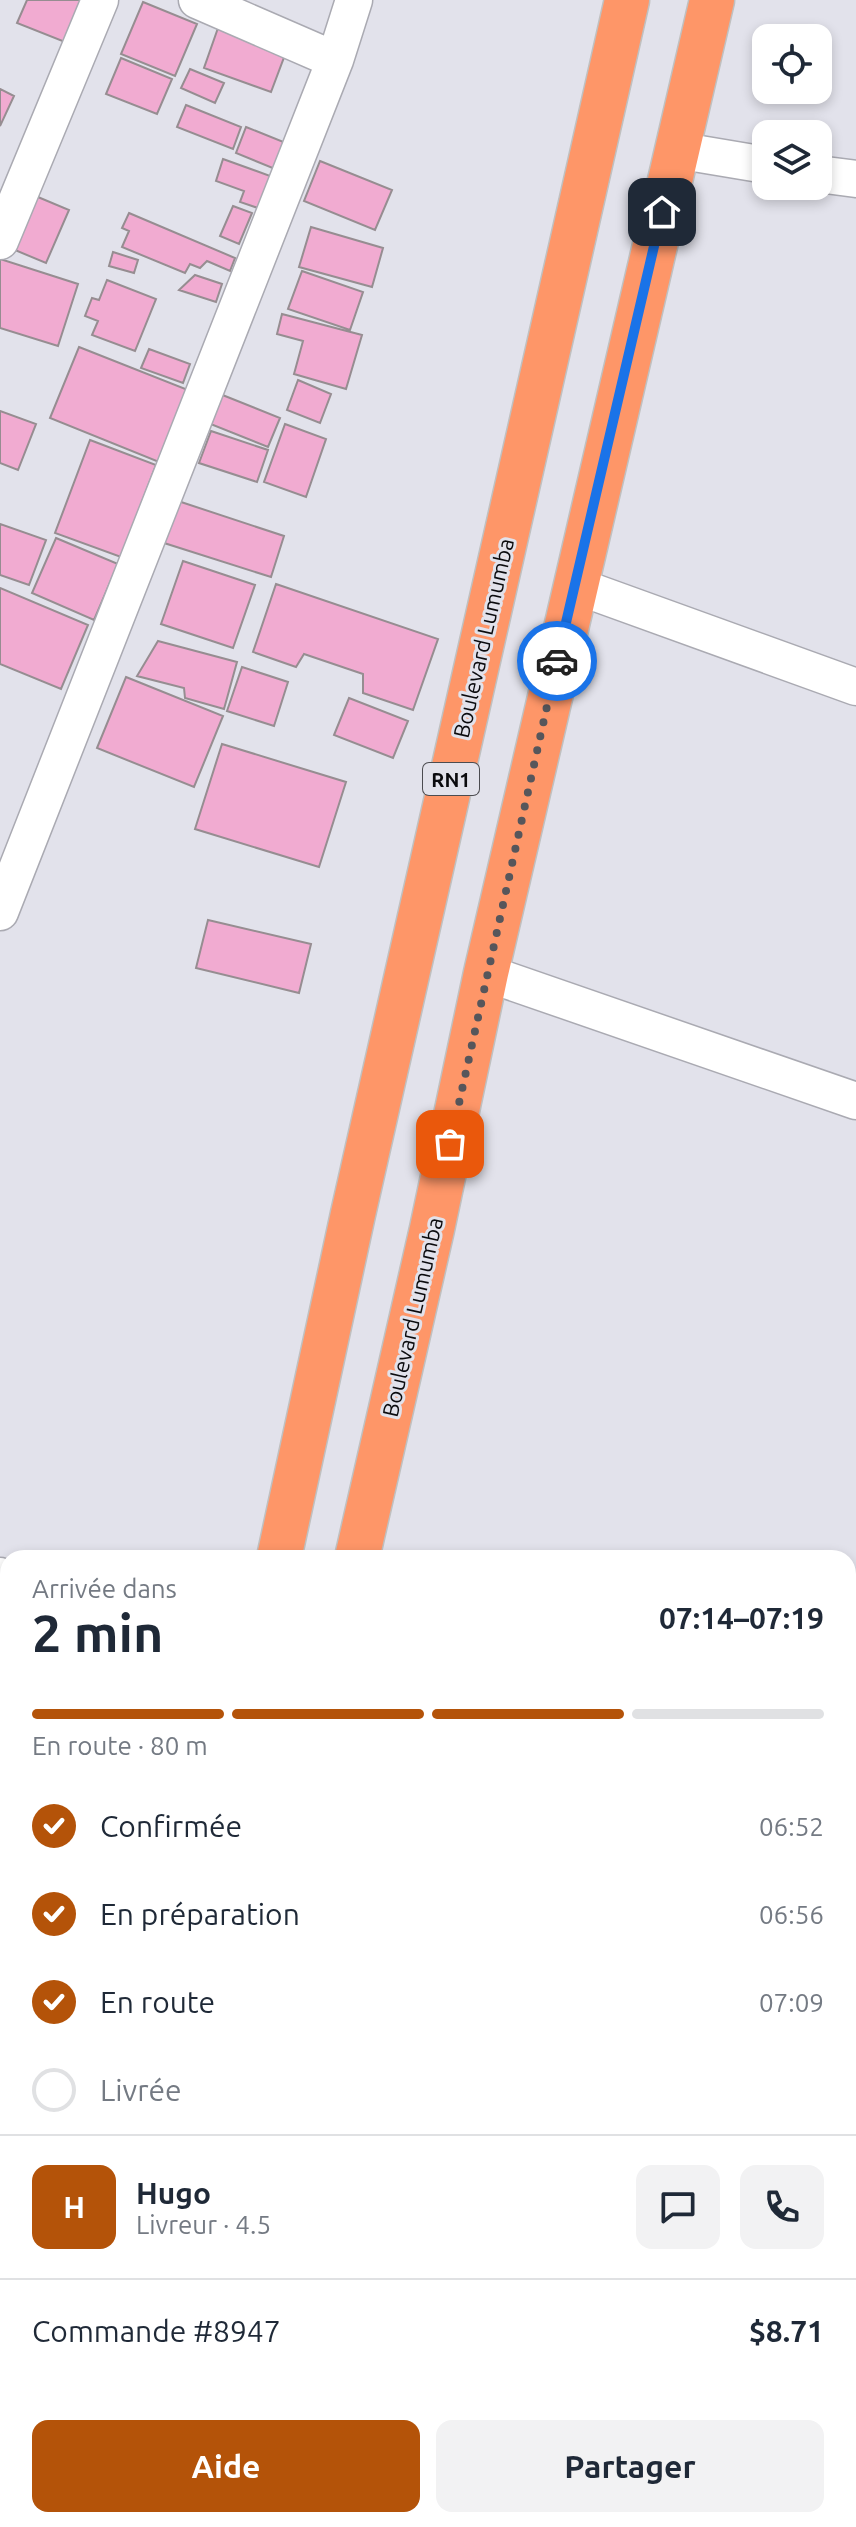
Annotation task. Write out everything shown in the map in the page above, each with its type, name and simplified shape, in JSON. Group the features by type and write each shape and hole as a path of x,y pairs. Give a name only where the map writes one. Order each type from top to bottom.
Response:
{"highway":[{"name":"Boulevard Lumumba","path":"281,1550 356,1198 627,0"},
{"name":"Boulevard Lumumba","path":"359,1550 574,585 712,0"}],"street":[{"path":"0,241 100,0"},
{"path":"197,0 335,60"},
{"path":"0,912 335,60 354,0"},
{"path":"676,150 752,163"},
{"path":"832,176 856,179"},
{"path":"574,585 856,687"},
{"path":"486,973 856,1101"}],"building":[{"path":"27,0 88,0 70,44 17,23"},
{"path":"143,2 197,24 175,76 121,54"},
{"path":"218,28 286,52 271,92 204,68"},
{"path":"121,58 172,79 157,114 106,94"},
{"path":"190,69 224,83 215,103 181,88"},
{"path":"0,89 14,96 0,126"},
{"path":"186,105 241,127 233,149 177,127"},
{"path":"246,127 286,143 275,169 236,153"},
{"path":"223,159 273,177 261,209 240,202 244,191 216,181"},
{"path":"320,161 392,190 375,230 304,201"},
{"path":"26,192 69,210 46,263 3,245"},
{"path":"233,206 252,213 239,244 220,236"},
{"path":"129,213 235,258 230,271 207,261 200,268 190,264 185,273 122,247 129,231 122,228"},
{"path":"311,227 383,248 372,287 299,267"},
{"path":"113,252 138,260 134,273 109,266"},
{"path":"0,259 78,284 58,346 0,328"},
{"path":"302,271 363,292 350,330 288,309"},
{"path":"195,275 222,284 216,302 179,290"},
{"path":"107,280 156,299 135,351 92,335 98,321 85,316 92,298 99,300"},
{"path":"282,314 362,335 346,389 294,374 303,341 277,334"},
{"path":"79,347 188,390 159,462 50,418"},
{"path":"149,349 190,364 183,383 141,368"},
{"path":"298,380 331,394 320,423 287,410"},
{"path":"220,394 280,418 268,447 208,423"},
{"path":"0,411 36,424 18,470 0,463"},
{"path":"285,424 326,439 306,497 264,482"},
{"path":"211,431 268,450 257,482 199,463"},
{"path":"90,440 156,465 121,557 55,533"},
{"path":"175,500 284,536 271,577 161,542"},
{"path":"0,524 46,540 29,585 0,575"},
{"path":"56,538 118,564 94,620 32,593"},
{"path":"183,561 255,585 233,648 161,624"},
{"path":"276,584 438,639 413,710 363,693 363,674 304,654 296,667 253,652"},
{"path":"0,588 88,625 61,689 0,664"},
{"path":"158,641 237,662 224,709 185,698 184,688 137,676"},
{"path":"242,667 288,682 274,726 227,711"},
{"path":"126,677 223,716 194,787 97,748"},
{"path":"349,698 408,721 393,758 334,735"},
{"path":"222,744 346,782 319,867 195,829"},
{"path":"208,920 311,944 299,993 196,968"}],"way so far":[{"path":"450,1144 557,661"}],"route":[{"path":"557,661 662,212"}]}
